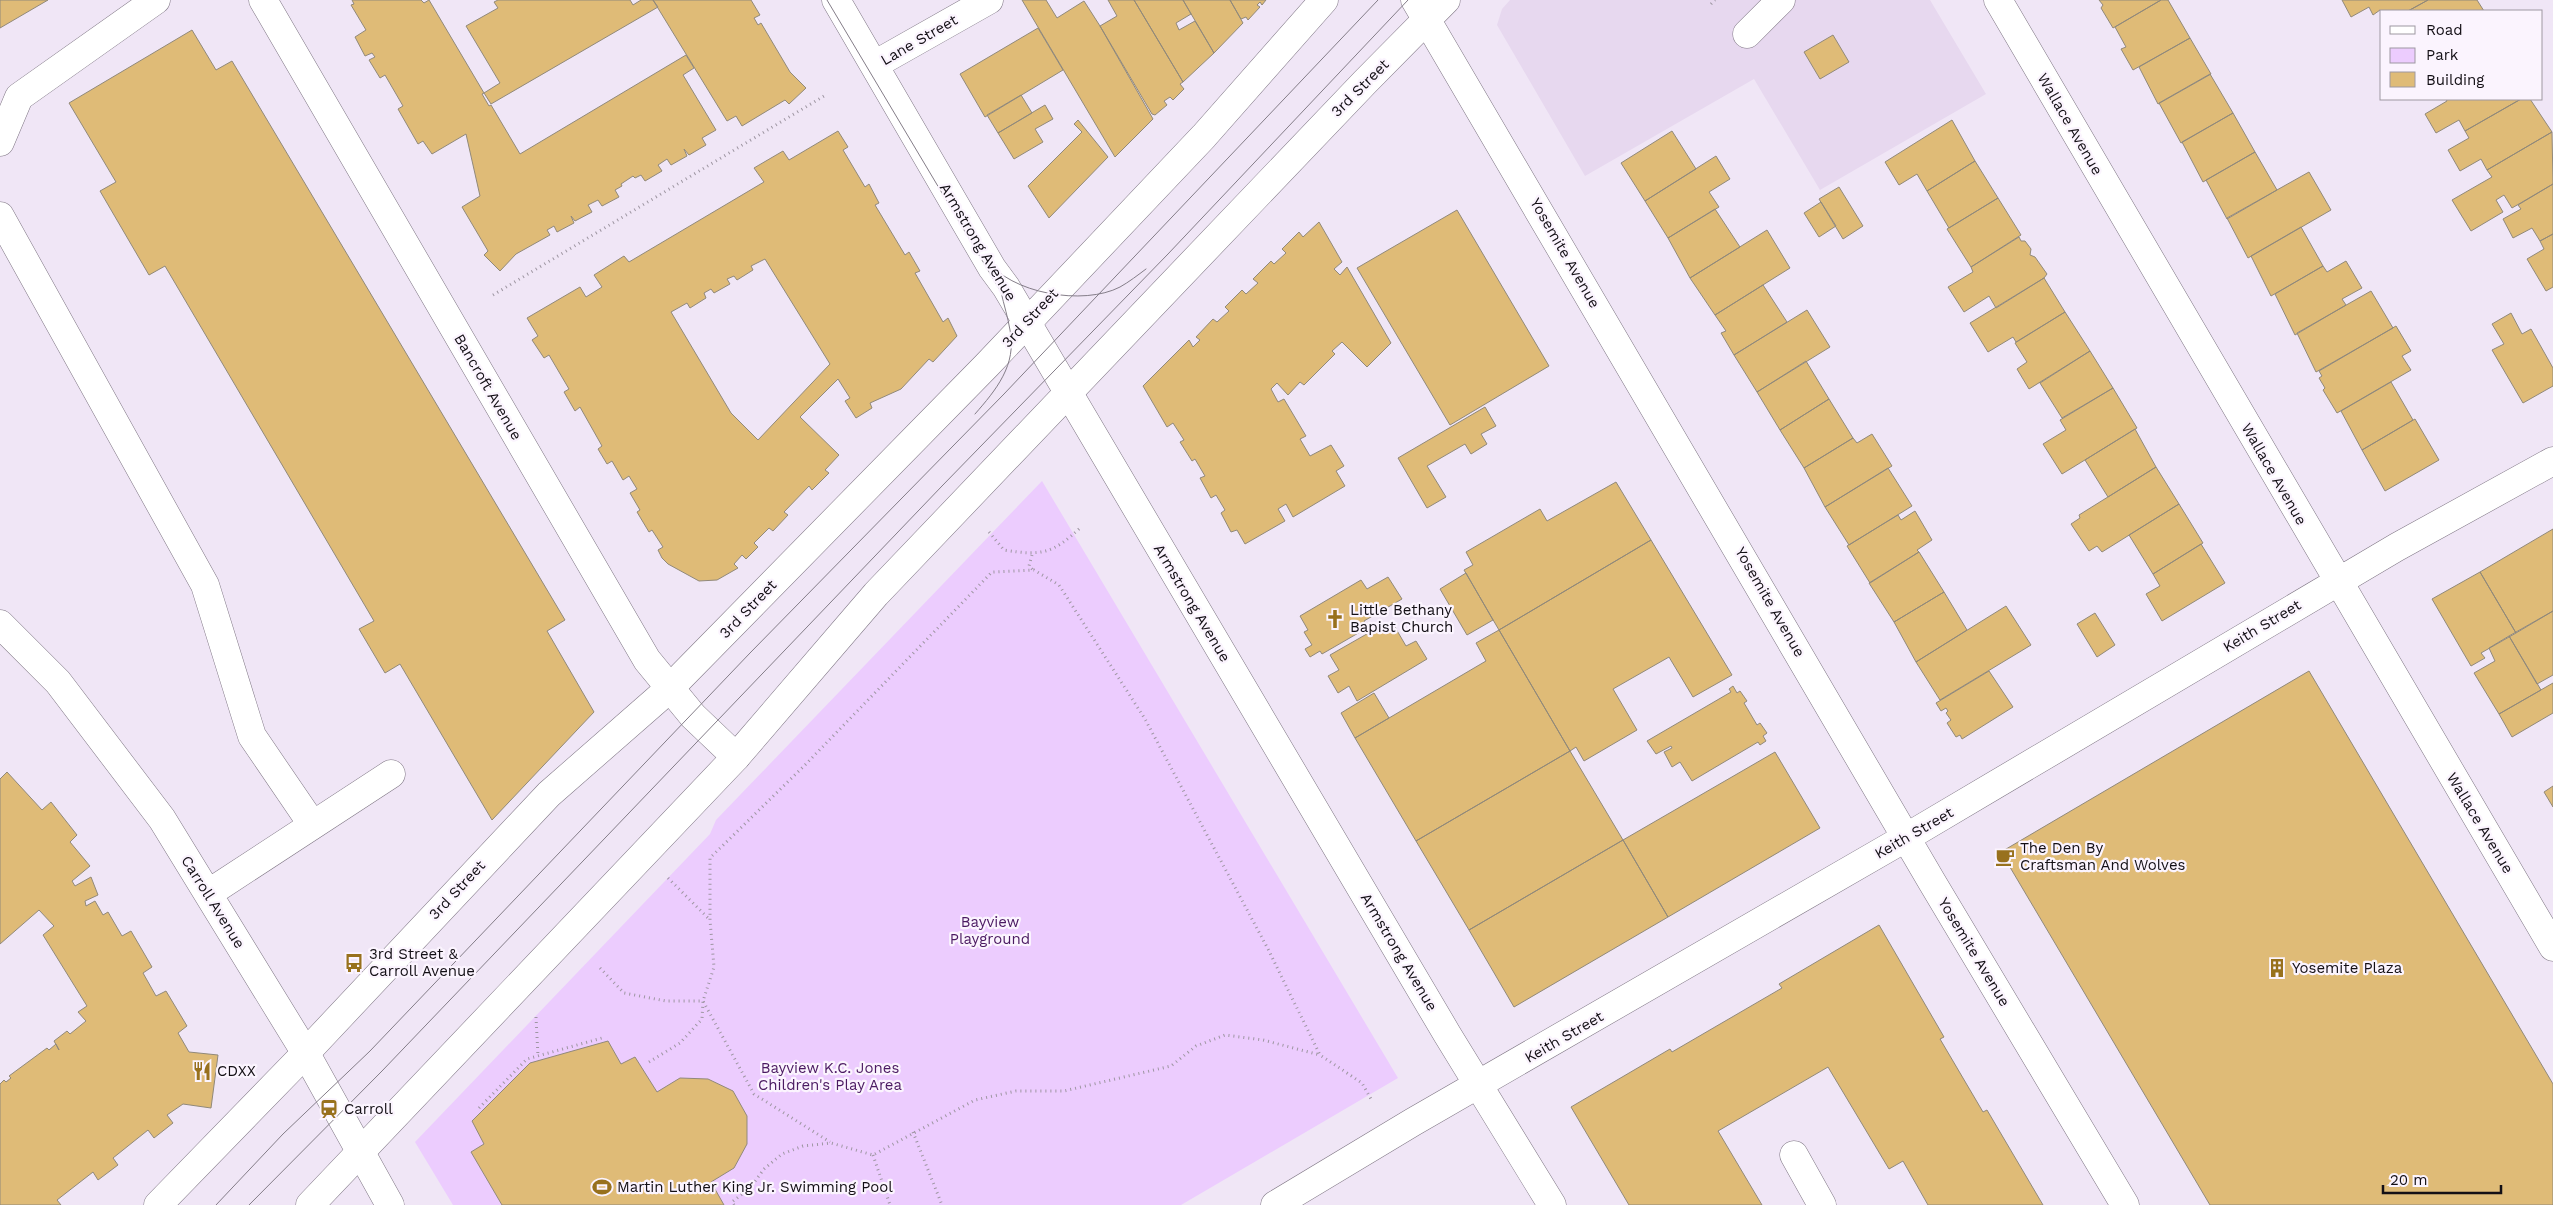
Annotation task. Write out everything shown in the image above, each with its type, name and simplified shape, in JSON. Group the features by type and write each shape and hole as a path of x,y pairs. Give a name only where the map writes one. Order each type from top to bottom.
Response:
{"street":[{"path":"0,142 19,97 156,0"},
{"name":"Bancroft Avenue","path":"263,0 647,660 669,689 708,732 736,757"},
{"name":"Armstrong Avenue","path":"836,0 1447,1034 1552,1205"},
{"name":"Lane Street","path":"874,65 989,0"},
{"name":"3rd Street","path":"158,1205 549,794 669,689 987,365 1025,322 1204,136 1324,0"},
{"name":"3rd Street","path":"310,1205 736,757 876,594 1365,82 1421,10 1446,0"},
{"path":"1747,34 1780,0"},
{"name":"Wallace Avenue","path":"1998,0 2337,582 2553,947"},
{"name":"Yosemite Avenue","path":"1421,10 2125,1205"},
{"path":"0,216 205,585 252,736 312,824"},
{"name":"Keith Street","path":"1275,1205 1907,837 2337,582 2553,461"},
{"name":"Carroll Avenue","path":"0,624 58,682 162,819 305,1052 390,1205"},
{"path":"209,893 391,774"},
{"path":"1794,1155 1822,1205"}],"path":[{"path":"1711,4 1715,0"},
{"path":"494,295 824,96"},
{"path":"988,532 1004,550 1032,555 1062,545 1081,527"},
{"path":"1032,555 1029,566 1059,585 1145,718 1263,941 1320,1055"},
{"path":"649,1062 680,1043 702,1019 703,1001 714,968 710,920 710,858 804,765 992,572 1034,570"},
{"path":"644,855 710,920"},
{"path":"600,968 624,993 666,1001 703,1001"},
{"path":"703,1001 754,1094 831,1143 873,1155 975,1100 1016,1092 1064,1091 1171,1066 1196,1046 1224,1035 1263,1040 1320,1055 1362,1083 1371,1099"},
{"path":"479,1108 527,1059 602,1038"},
{"path":"913,1132 942,1205"},
{"path":"734,1205 732,1202 750,1188 764,1169 782,1154 803,1146 831,1143"},
{"path":"873,1155 890,1205"}],"shaded area":[{"path":"1510,0 1930,0 1986,94 1820,190 1754,79 1585,176 1497,25 1502,9"}],"green space":[{"name":"Bayview Playground","path":"1042,481 1398,1078 1181,1205 453,1205 415,1142 710,834 716,820"}],"building":[{"path":"0,0 48,0 0,28"},
{"path":"352,0 421,0 424,3 429,0 484,93 482,94 489,106 491,105 520,154 686,55 694,68 683,75 716,130 702,138 706,145 689,155 684,149 687,156 671,165 667,159 658,165 662,171 645,181 641,175 635,178 633,176 621,184 622,186 615,190 619,197 602,206 598,200 588,205 592,212 575,221 571,216 574,223 557,232 554,226 547,230 550,235 516,254 500,271 484,255 488,251 462,207 480,196 466,134 432,154 423,141 418,144 398,109 403,106 385,75 380,78 369,60 375,57 372,53 365,56 355,37 366,30 351,5 354,4"},
{"path":"498,0 630,0 633,5 641,0 653,0 658,7 491,104 484,93 500,83 466,26 498,8 494,2"},
{"path":"653,0 751,0 760,15 754,18 758,25 761,23 790,72 806,88 789,104 785,100 742,126 736,116 727,121"},
{"path":"1022,0 1046,0 1057,18 1084,1 1100,26 1153,119 1115,157"},
{"path":"1108,0 1134,0 1183,82 1180,84 1184,89 1173,100 1170,97 1164,101 1167,105 1155,115 1152,114 1100,26 1117,16"},
{"path":"1134,0 1183,0 1191,14 1176,23 1179,30 1195,21 1214,53 1183,82"},
{"path":"1183,0 1230,0 1243,23 1214,53"},
{"path":"1230,0 1266,0 1262,5 1260,2 1257,5 1260,7 1248,20 1246,17 1241,19"},
{"path":"2099,0 2161,0 2113,28 2101,8 2103,5"},
{"path":"2161,0 2168,0 2190,38 2133,70 2121,49 2126,47 2115,27"},
{"path":"2342,0 2428,0 2410,10 2380,10 2373,15 2369,7 2351,17"},
{"path":"2428,0 2477,0 2483,10 2410,10"},
{"path":"1038,28 1063,70 985,117 960,74"},
{"path":"192,30 216,70 232,61 565,620 547,631 594,712 492,820 400,664 385,673 359,629 374,621 165,266 149,275 100,191 116,182 69,103"},
{"path":"1833,35 1849,62 1820,79 1804,52"},
{"path":"2190,38 2211,74 2158,104 2139,67"},
{"path":"2210,74 2233,113 2181,143 2159,103"},
{"path":"1021,95 1032,113 998,133 987,115"},
{"path":"2519,100 2465,131 2459,120 2436,133 2425,114 2447,101"},
{"path":"2519,100 2531,100 2552,132 2487,170 2481,159 2460,171 2448,150 2469,138 2465,131"},
{"path":"1045,105 1053,119 1035,129 1043,142 1014,159 998,133"},
{"path":"2233,113 2255,152 2203,182 2182,142"},
{"path":"1078,120 1108,157 1049,218 1028,186 1082,132 1074,124"},
{"path":"1952,120 1975,161 1927,191 1917,174 1899,185 1885,162"},
{"path":"838,131 848,147 843,150 865,187 869,184 879,203 875,205 905,255 909,252 920,271 915,273 943,322 948,318 957,336 933,362 929,359 901,389 870,403 872,408 856,418 845,401 850,398 838,379 800,417 839,455 825,470 829,473 812,490 809,486 784,512 788,515 773,531 769,528 754,543 758,547 746,559 742,555 734,564 738,568 717,580 699,581 668,564 662,558 658,550 663,547 652,530 649,532 637,512 640,510 630,493 637,489 629,476 623,480 612,461 607,464 598,449 602,446 580,407 575,411 564,392 569,389 549,355 544,358 532,340 538,336 527,318 580,287 586,297 602,287 594,275 624,256 629,262 764,182 754,168 783,151 789,160","holes":["765,259 830,364 758,440 731,413 671,312 687,303 690,308 706,298 704,293 711,289 714,293 730,284 727,279 734,276 737,280 753,270 751,266"]},
{"path":"1672,131 1696,169 1645,201 1621,163"},
{"path":"2552,132 2553,184 2512,208 2504,195 2496,200 2503,212 2471,231 2452,200 2492,177 2487,170"},
{"path":"2255,152 2277,190 2227,219 2206,180"},
{"path":"1716,156 1730,179 1709,192 1719,207 1668,238 1645,201"},
{"path":"1975,161 1998,198 1949,228 1927,191"},
{"path":"2309,172 2331,210 2248,258 2227,218"},
{"path":"2553,184 2553,234 2540,241 2532,228 2513,238 2503,219 2521,209 2518,205"},
{"path":"1839,187 1863,226 1843,239 1819,199"},
{"path":"1998,198 2021,235 1971,267 1947,229"},
{"path":"1821,202 1836,226 1819,237 1804,213"},
{"path":"1715,209 1740,247 1690,278 1668,238"},
{"path":"1457,210 1549,366 1450,425 1357,268"},
{"path":"1319,222 1342,262 1334,269 1340,275 1347,267 1391,343 1367,367 1342,342 1332,351 1335,354 1304,385 1300,382 1288,395 1277,383 1271,389 1278,402 1284,399 1306,436 1300,439 1310,456 1331,445 1344,466 1336,471 1345,486 1293,517 1286,504 1278,509 1285,521 1245,544 1237,530 1231,532 1221,513 1225,510 1216,495 1211,498 1200,478 1205,476 1195,459 1192,461 1180,442 1184,440 1173,423 1167,427 1143,386 1189,340 1193,347 1200,340 1196,337 1213,319 1217,322 1229,311 1225,307 1242,290 1246,294 1258,283 1253,279 1271,261 1274,264 1286,253 1282,249 1299,232 1303,237"},
{"path":"2301,227 2323,266 2271,296 2251,256"},
{"path":"1767,230 1790,268 1715,315 1690,278"},
{"path":"2553,234 2553,287 2546,291 2527,259 2544,249 2540,241"},
{"path":"2019,237 2021,241 2025,241 2031,249 2030,255 2035,257 2047,274 2044,278 1996,308 1989,296 1964,312 1948,287 1973,272 1971,267"},
{"path":"2346,261 2362,288 2342,299 2346,305 2295,335 2275,294 2323,266 2327,272"},
{"path":"2044,278 2065,312 2016,342 2013,337 1988,352 1970,323"},
{"path":"1763,285 1787,322 1734,355 1721,333 1726,331 1715,315"},
{"path":"2371,291 2393,328 2316,372 2297,333"},
{"path":"1807,310 1830,347 1757,392 1734,355"},
{"path":"2065,312 2090,351 2029,389 2017,369 2027,362 2015,343"},
{"path":"2511,313 2522,334 2531,329 2553,368 2553,386 2523,403 2492,350 2504,344 2492,324"},
{"path":"2396,326 2411,351 2402,356 2411,370 2337,413 2323,390 2325,388 2319,378 2322,376 2319,371"},
{"path":"2090,351 2113,388 2062,418 2040,383"},
{"path":"1806,361 1829,399 1780,430 1757,392"},
{"path":"2391,382 2413,420 2362,450 2341,411"},
{"path":"2113,388 2137,428 2062,474 2043,444 2066,430 2060,420"},
{"path":"1829,399 1853,438 1804,468 1780,430"},
{"path":"1485,407 1496,426 1481,434 1487,444 1471,454 1465,444 1427,466 1446,497 1427,508 1398,458"},
{"path":"2415,419 2439,460 2385,491 2362,450"},
{"path":"2135,429 2156,467 2108,497 2085,460"},
{"path":"1872,434 1892,466 1825,507 1804,468 1853,438 1857,443"},
{"path":"2156,467 2179,504 2102,552 2097,546 2089,551 2071,524 2080,518 2079,515"},
{"path":"1888,468 1912,506 1849,545 1825,507"},
{"path":"1616,482 1651,540 1499,630 1464,570 1473,565 1466,552 1540,509 1547,521"},
{"path":"2179,504 2203,543 2153,574 2129,535"},
{"path":"1915,511 1932,540 1917,550 1919,552 1870,583 1847,546 1898,515 1901,520"},
{"path":"2553,529 2553,611 2516,633 2480,572"},
{"path":"1651,540 1732,675 1693,697 1669,657 1613,689 1637,730 1584,761 1576,747 1570,751 1499,630"},
{"path":"2201,544 2225,583 2162,621 2146,594 2160,586 2153,574"},
{"path":"1919,552 1944,592 1894,622 1869,583"},
{"path":"2480,572 2516,633 2481,653 2485,658 2471,666 2432,599"},
{"path":"1466,573 1493,620 1467,635 1440,589"},
{"name":"Little Bethany Bapist Church","path":"1388,577 1402,599 1364,621 1367,628 1322,654 1320,651 1310,657 1305,649 1312,645 1304,632 1308,630 1300,616 1361,580 1367,589"},
{"path":"1944,592 1967,630 1916,662 1894,622"},
{"path":"2006,606 2031,645 1940,700 1916,662"},
{"path":"2553,611 2553,675 2537,684 2509,636"},
{"path":"2095,613 2115,645 2097,657 2077,624"},
{"path":"1392,622 1406,646 1416,641 1427,659 1357,701 1349,686 1338,693 1328,676 1339,670 1330,655 1379,627 1380,629"},
{"path":"1499,630 1570,751 1416,841 1355,738 1486,661 1476,643"},
{"path":"2509,636 2541,690 2499,714 2474,673 2495,661 2489,648"},
{"path":"1989,671 2013,707 1962,739 1960,735 1956,737 1947,723 1951,720 1946,713 1948,711 1946,708 1941,711 1936,703"},
{"name":"Yosemite Plaza","path":"2309,671 2553,1084 2553,1205 2210,1205 2001,852"},
{"path":"2553,683 2553,713 2512,737 2499,714"},
{"path":"1733,686 1737,693 1740,691 1747,701 1744,703 1757,725 1760,723 1767,733 1763,736 1766,741 1760,745 1758,742 1692,781 1680,762 1672,767 1664,752 1672,748 1671,746 1656,754 1647,741 1731,692 1729,689"},
{"path":"1374,693 1389,718 1355,738 1341,713"},
{"path":"1570,751 1623,840 1469,930 1416,841"},
{"path":"1775,752 1820,828 1668,917 1623,840"},
{"path":"7,772 42,810 51,802 77,835 70,842 90,866 72,881 75,886 91,877 98,895 85,901 86,906 95,901 103,915 108,912 122,936 131,931 152,967 143,973 156,996 166,991 187,1026 178,1033 189,1052 218,1055 211,1108 183,1104 167,1115 173,1123 154,1138 148,1130 113,1158 118,1165 98,1180 93,1172 57,1200 61,1205 0,1205 0,1084 4,1080 6,1082 11,1078 9,1076 47,1048 49,1050 56,1044 54,1041 67,1031 70,1034 86,1021 78,1012 87,1006 43,935 54,926 39,910 0,944 0,779"},
{"path":"2553,786 2553,807 2544,792"},
{"path":"1623,840 1668,917 1514,1007 1469,930"},
{"path":"1879,925 1944,1037 1940,1039 1983,1112 1987,1110 2043,1205 1928,1205 1903,1161 1889,1169 1828,1067 1718,1131 1762,1205 1629,1205 1571,1107 1670,1049 1672,1052 1782,988 1779,984"},
{"path":"608,1041 621,1064 635,1057 657,1092 680,1078 708,1079 733,1091 747,1116 747,1144 734,1168 711,1182 724,1205 502,1205 471,1152 484,1144 472,1121 530,1063"}],"tram line":[{"path":"827,0 1001,292 1010,330 1011,343 1008,366 997,386 975,414"},
{"path":"216,1205 283,1134 370,1051 750,653 1004,394 1378,0"},
{"path":"249,1205 382,1071 942,486 1168,254 1408,0"},
{"path":"986,259 997,271 1012,281 1029,288 1068,296 1087,296 1105,293 1120,287 1146,269"}],"place":[{"name":"Little Bethany Bapist Church","path":"1335,619"},
{"name":"The Den By Craftsman And Wolves","path":"2005,857"},
{"name":"3rd Street & Carroll Avenue","path":"354,963"},
{"name":"Yosemite Plaza","path":"2277,968"},
{"name":"CDXX","path":"202,1071"},
{"name":"Carroll","path":"329,1109"},
{"name":"Martin Luther King Jr. Swimming Pool","path":"602,1187"}],"park label":[{"name":"Bayview K.C. Jones Children's Play Area","path":"830,1076"}]}
